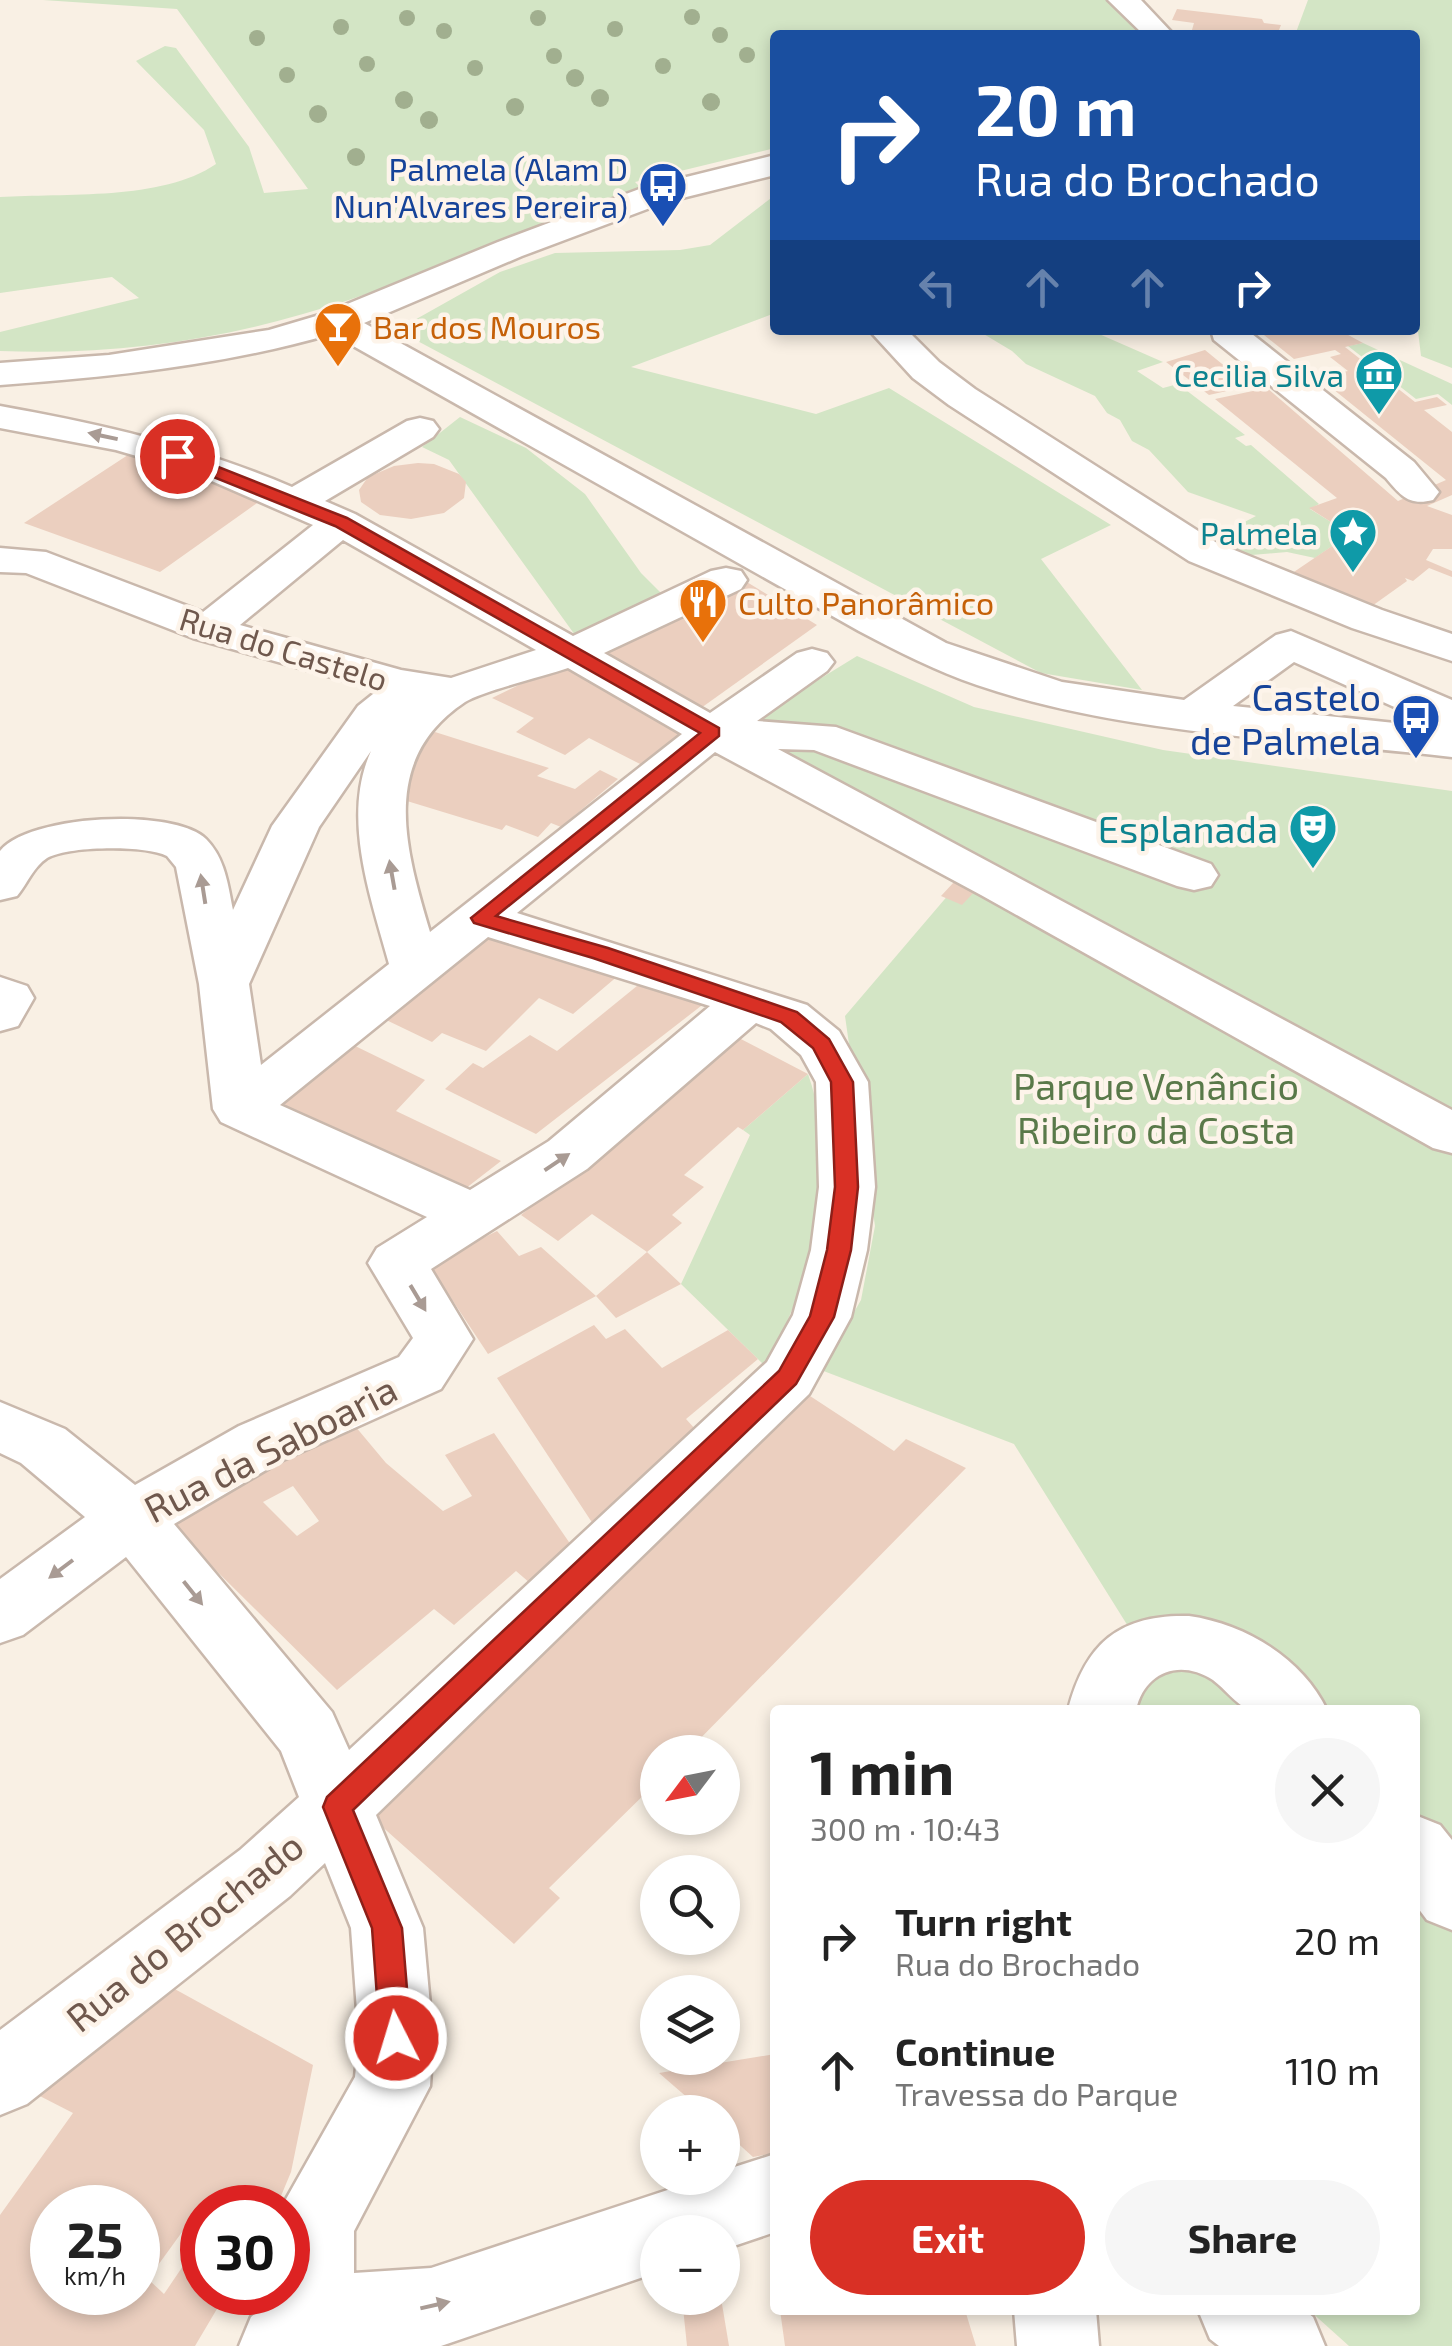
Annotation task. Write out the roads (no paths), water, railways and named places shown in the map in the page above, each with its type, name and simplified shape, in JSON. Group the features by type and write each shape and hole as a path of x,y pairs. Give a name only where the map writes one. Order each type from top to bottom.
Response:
{"street":[{"path":"1122,0 1156,30"},
{"path":"0,374 204,353 336,322 617,208 694,183 770,165"},
{"path":"336,322 931,652 992,676 1058,695 1192,715 1452,743"},
{"path":"892,335 926,370 962,397 1203,552 1367,619 1452,648"},
{"path":"1231,335 1435,501"},
{"path":"0,418 122,440 204,464 341,522 712,732 1452,1134"},
{"path":"296,501 420,428"},
{"path":"208,629 341,522"},
{"name":"Rua do Castelo","path":"0,560 32,562 208,629 397,682 454,692 570,653 726,580"},
{"path":"1192,715 1291,644 1449,715 1452,722"},
{"path":"240,1109 712,732 812,662"},
{"path":"416,970 393,886 380,800 386,769 398,742 454,692"},
{"path":"224,984 296,826 365,727 396,699 454,692"},
{"path":"712,732 820,737 1194,876"},
{"path":"0,885 21,856 46,842 136,836 182,844 194,854 224,984 240,1109"},
{"name":"Rua do Brochado","path":"0,2077 265,1873 337,1807 788,1378 822,1317 839,1250 847,1187 842,1082 821,1044 789,1017 750,1001 481,918"},
{"path":"0,994 8,998 0,1014"},
{"name":"Rua da Saboaria","path":"0,1614 131,1518 261,1443 420,1373 444,1339 397,1263 568,1156 750,1001"},
{"path":"240,1109 476,1216"},
{"path":"2,1431 43,1446 131,1518 308,1733 387,1928 396,2038 392,2086 314,2224 315,2336 431,2309 769,2193"},
{"path":"1103,1705 1107,1688 1125,1660 1154,1645 1188,1645 1225,1653 1289,1705"},
{"path":"1420,1854 1452,1896"},
{"path":"1055,2315 1058,2346"},
{"path":"1245,2315 1284,2346"}],"place":[{"name":"Palmela (Alam D Nun'Alvares Pereira)","path":"663,228"},
{"name":"Bar dos Mouros","path":"338,368"},
{"name":"Cecilia Silva","path":"1379,416"},
{"name":"Palmela","path":"1353,574"},
{"name":"Culto Panorâmico","path":"703,644"},
{"name":"Castelo de Palmela","path":"1416,760"},
{"name":"Esplanada","path":"1313,870"}],"park label":[{"name":"Parque Venâncio Ribeiro da Costa","path":"1156,1107"}]}
